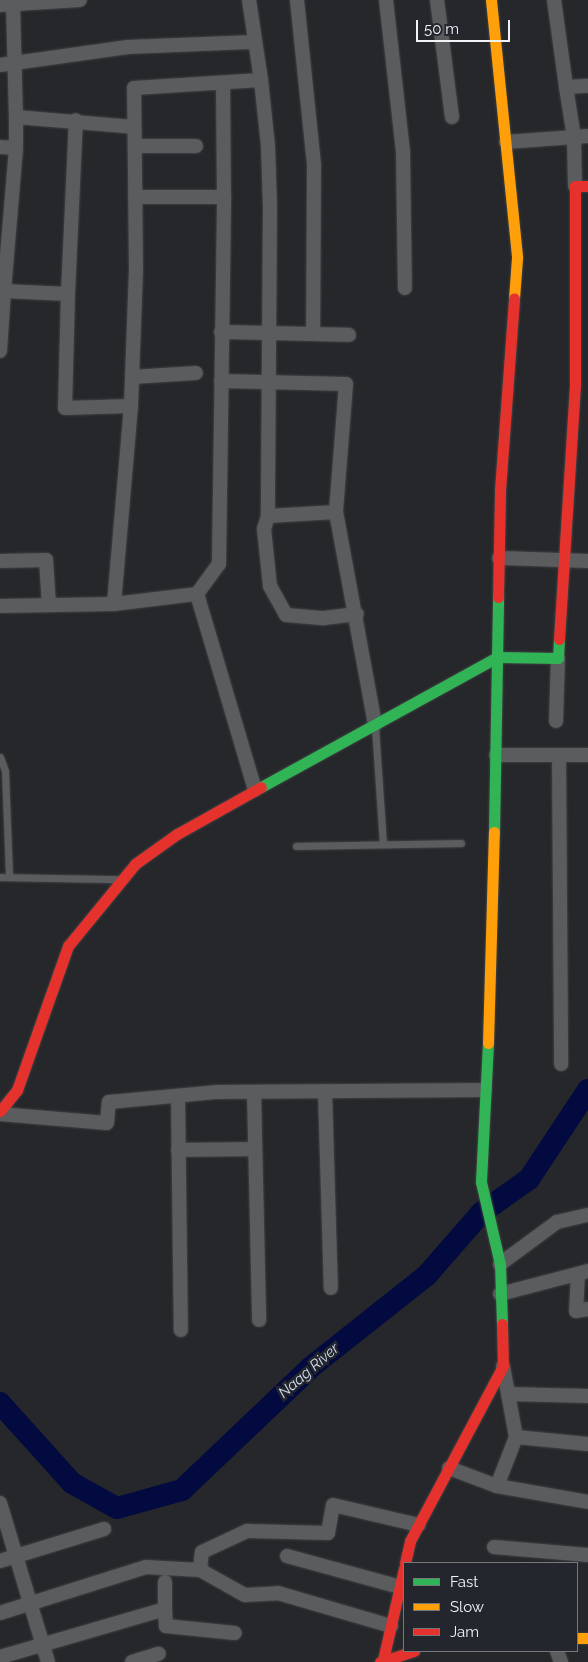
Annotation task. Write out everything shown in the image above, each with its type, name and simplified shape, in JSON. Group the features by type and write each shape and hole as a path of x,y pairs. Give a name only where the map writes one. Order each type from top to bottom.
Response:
{"street":[{"path":"0,351 2,290 16,148 14,63 7,4 80,0"},
{"path":"249,0 261,80 268,146 270,333 267,382 268,516 264,529 270,586 286,615 324,618 357,614"},
{"path":"297,0 314,165 313,334"},
{"path":"386,0 403,151 405,288"},
{"path":"438,0 452,117"},
{"path":"491,0 517,258 502,471 492,972 481,1182 500,1264 503,1366 516,1437 497,1486"},
{"path":"554,0 566,87 581,137 582,186 581,402 565,561 558,658 556,721"},
{"path":"0,65 128,48 255,42"},
{"path":"114,604 131,406 135,197 134,88 223,84 261,80"},
{"path":"0,606 114,604 197,594 219,564 224,197 223,84"},
{"path":"566,87 588,86"},
{"path":"16,117 76,120 134,127"},
{"path":"76,120 65,408 131,406"},
{"path":"506,142 581,137"},
{"path":"134,146 196,146"},
{"path":"0,148 16,148"},
{"path":"135,197 224,197"},
{"path":"2,290 68,294"},
{"path":"221,332 349,335"},
{"path":"132,377 196,373"},
{"path":"221,381 346,384 336,512 348,591 357,614 374,724"},
{"path":"268,516 336,512"},
{"path":"499,558 588,561"},
{"path":"0,561 46,560 49,605"},
{"path":"197,594 255,790"},
{"path":"0,1112 17,1090 68,946 135,864 177,834 497,657 558,658"},
{"path":"496,754 588,755"},
{"path":"559,755 561,1064"},
{"path":"0,1095 17,1090"},
{"path":"0,1112 107,1123 109,1102 254,1092 485,1090"},
{"path":"325,1091 331,1288"},
{"path":"254,1092 259,1320"},
{"path":"178,1096 181,1330"},
{"path":"178,1150 255,1149"},
{"path":"500,1264 557,1222 588,1215"},
{"path":"500,1294 583,1273 576,1311 588,1309"},
{"path":"405,1562 410,1541 503,1366"},
{"path":"508,1394 588,1396"},
{"path":"516,1437 588,1444"},
{"path":"449,1468 497,1486 588,1502"},
{"path":"0,1503 48,1662"},
{"path":"200,1570 202,1552 247,1530 328,1533 333,1505 419,1525"},
{"path":"0,1561 104,1529"},
{"path":"494,1547 588,1555"},
{"path":"287,1556 400,1587"},
{"path":"0,1613 146,1567 200,1570 245,1595 278,1593 391,1626"},
{"path":"381,1661 403,1573"},
{"path":"165,1582 166,1626 235,1633"},
{"path":"0,1658 165,1609"},
{"path":"381,1661 411,1652"},
{"path":"132,1662 159,1654"}],"lane":[{"path":"374,724 383,844"},
{"path":"0,757 5,770 9,877"},
{"path":"296,846 460,843"},
{"path":"0,877 122,879"}],"waterway":[{"name":"Naag River","path":"0,1403 72,1483 117,1508 182,1490 311,1367 427,1275 481,1213 529,1179 588,1090"}],"traffic: fast":[{"path":"494,832 498,597"},
{"path":"261,787 497,657 558,658 559,639"},
{"path":"488,1043 481,1182 500,1264 502,1324"}],"traffic: slow":[{"path":"491,0 517,258 514,299"},
{"path":"488,1043 494,832"},
{"path":"578,1638 588,1638"}],"traffic: jam":[{"path":"559,639 575,385 575,186 588,186"},
{"path":"498,597 500,490 514,299"},
{"path":"0,1111 17,1090 68,946 135,864 177,834 261,787"},
{"path":"405,1562 410,1541 503,1366 502,1324"},
{"path":"383,1660 403,1572"},
{"path":"380,1662 411,1652"}]}
